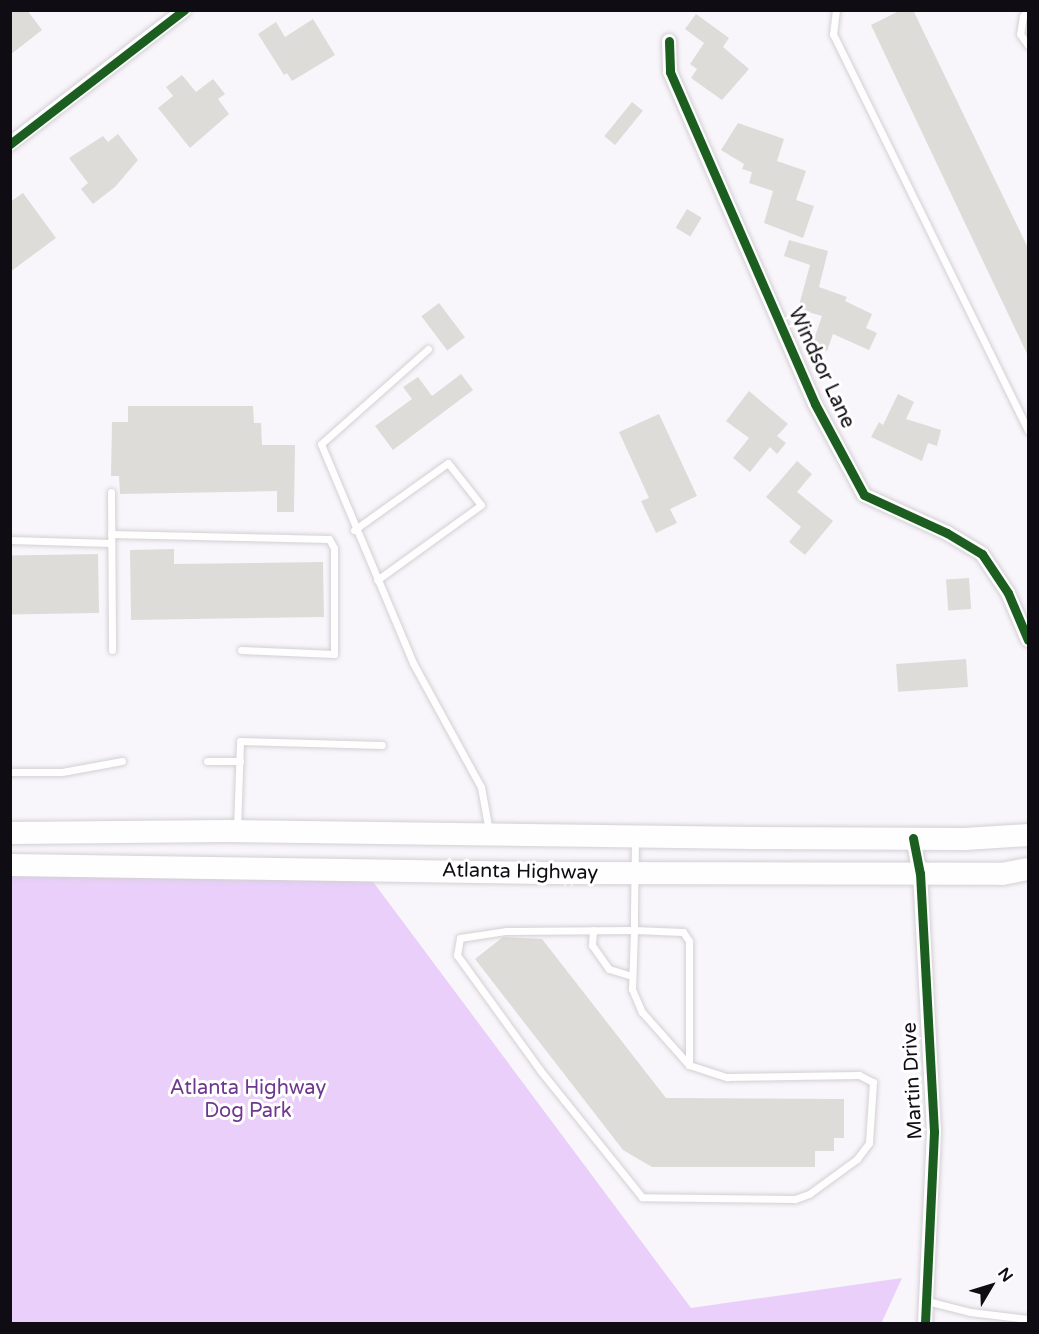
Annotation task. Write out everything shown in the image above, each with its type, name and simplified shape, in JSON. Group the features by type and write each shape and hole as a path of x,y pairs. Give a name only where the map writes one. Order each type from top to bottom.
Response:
{"main road":[{"name":"Atlanta Highway","path":"10,832 237,831 635,838 913,838 1029,835"},
{"name":"Atlanta Highway","path":"10,865 635,873 1002,874 1029,869"}],"street":[{"path":"10,144 184,10"},
{"name":"Windsor Lane","path":"669,41 670,72 815,404 864,495 947,532 982,554 1008,593 1029,640"},
{"name":"Martin Drive","path":"913,838 920,873 934,1132 925,1323"}],"lane":[{"path":"836,10 833,34 1029,431"},
{"path":"1028,10 1023,16 1020,34 1029,45"},
{"path":"428,349 321,444 354,530 413,663 481,787 489,836"},
{"path":"354,530 448,463 481,506 377,580"},
{"path":"111,492 112,650"},
{"path":"111,534 329,539 334,548 334,654 241,650"},
{"path":"10,540 111,543"},
{"path":"237,831 240,743 382,745"},
{"path":"10,772 62,771 122,761"},
{"path":"207,761 240,761"},
{"path":"635,838 634,930 632,989 642,1012 689,1065 727,1077 859,1075 873,1082 869,1143 857,1159 808,1194 795,1199 642,1197 540,1070 456,955 460,938 506,930 634,930 683,932 686,936 689,1065"},
{"path":"593,930 592,945 609,969 632,976"},
{"path":"927,1301 970,1312 1029,1319"}],"green space":[{"name":"Atlanta Highway Dog Park","path":"11,873 368,875 691,1308 902,1278 881,1324 11,1324"}],"building":[{"path":"10,10 27,10 42,30 10,55"},
{"path":"901,10 913,10 1029,250 1029,358 871,25"},
{"path":"696,14 729,38 723,47 749,69 722,100 691,78 697,69 690,64 704,43 685,29"},
{"path":"313,19 335,55 292,81 287,73 284,75 258,34 276,22 285,37"},
{"path":"182,75 196,92 213,79 225,94 218,99 229,114 190,148 158,108 173,96 166,87"},
{"path":"632,102 643,111 615,145 604,136"},
{"path":"738,123 784,139 777,161 806,171 796,200 814,206 803,238 764,223 773,191 749,183 752,172 742,169 744,164 721,150"},
{"path":"118,134 138,160 115,187 93,204 81,189 88,183 69,158 103,136 108,142"},
{"path":"23,193 56,238 10,272 10,202"},
{"path":"687,209 702,218 690,237 676,228"},
{"path":"789,240 828,251 819,287 847,297 845,301 872,314 866,328 877,333 869,350 833,334 827,351 812,345 822,316 798,309 810,265 784,256"},
{"path":"439,303 465,337 447,351 421,316"},
{"path":"461,374 473,390 393,450 375,426 412,399 403,387 418,377 432,396"},
{"path":"749,391 788,424 777,436 786,443 777,454 770,447 750,472 733,458 749,438 726,421"},
{"path":"898,394 914,402 906,419 941,430 937,446 928,443 922,461 871,437 879,422 883,425"},
{"path":"128,406 253,406 254,423 261,423 262,445 295,445 294,512 277,512 277,491 120,494 119,476 111,476 112,422 128,422"},
{"path":"659,414 697,496 670,509 677,523 656,533 641,501 649,498 619,432"},
{"path":"797,461 812,474 797,492 833,521 805,555 789,542 801,527 766,497"},
{"path":"174,549 174,564 323,562 324,617 131,620 130,550"},
{"path":"98,554 99,613 11,615 10,556"},
{"path":"969,578 971,609 948,611 946,580"},
{"path":"966,659 968,687 898,692 896,664"},
{"path":"503,937 542,939 666,1098 844,1099 844,1138 834,1138 834,1151 815,1151 815,1167 652,1167 623,1150 475,959"}],"cycle path":[{"path":"10,144 184,10"},
{"path":"669,41 670,72 815,404 864,495 947,533 982,554 1008,593 1028,640"},
{"path":"913,838 920,873 934,1132 925,1324"}]}
